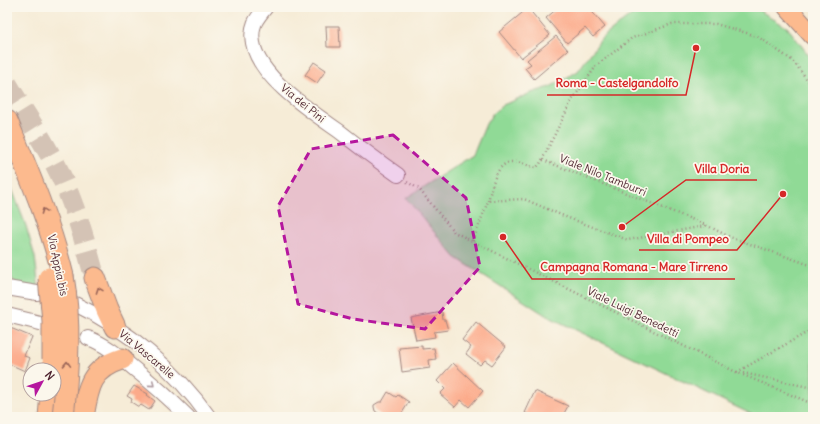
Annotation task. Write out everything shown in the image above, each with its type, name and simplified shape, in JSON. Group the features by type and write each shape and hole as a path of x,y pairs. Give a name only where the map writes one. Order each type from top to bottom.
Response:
{"highway":[{"name":"Via Appia bis","path":"7,121 43,209 55,245 50,282 66,302 68,328 63,417"},
{"name":"Via Appia bis","path":"7,158 32,218 50,282 53,326 52,362"},
{"path":"95,278 115,327"},
{"path":"83,417 88,391 94,378 108,364 122,359"},
{"path":"49,417 50,402"}],"main road":[{"path":"787,7 813,36"}],"street":[{"name":"Via dei Pini","path":"266,7 256,19 253,29 253,43 266,70 279,84 302,104 398,175"},
{"path":"7,288 50,282"},
{"name":"Via Vascarelle","path":"75,304 115,327 142,348 170,373 196,400 209,417"},
{"path":"7,315 40,323"},
{"path":"88,338 101,344 122,359 166,395 188,417"}],"path":[{"path":"473,241 488,201 494,179 502,166 512,162 536,168 543,160 572,100 597,64 632,38 672,24 716,24 757,36 793,61 813,87"},
{"name":"Viale Nilo Tamburri","path":"543,160 730,237 813,266"},
{"name":"Viale Luigi Benedetti","path":"419,189 454,232 736,372 813,404"},
{"path":"488,201 524,199 566,217 628,240 706,226"},
{"path":"736,372 813,329"},
{"path":"736,372 813,388"}],"highlighted area":[{"path":"393,135 466,198 480,267 425,329 353,319 298,304 278,206 311,149"}],"green space":[{"path":"650,7 754,7 788,28 813,61 813,417 760,417 753,415 547,316 455,257 406,198 473,155 486,124 493,113 503,105 550,87 578,71 602,38 634,13"},
{"path":"7,176 26,226 35,257 39,290 15,283 7,271"}],"building":[{"path":"559,7 588,7 605,27 593,37 585,28 567,43 546,18"},
{"path":"528,8 550,35 521,58 499,32"},
{"path":"326,26 339,26 340,47 327,47"},
{"path":"556,36 568,50 534,79 525,68 531,64 527,60"},
{"path":"314,62 326,70 317,83 305,75"},
{"path":"442,312 443,320 445,320 448,330 434,332 435,337 416,340 411,318"},
{"path":"476,322 506,347 492,365 485,360 480,365 466,354 471,347 462,340"},
{"path":"8,327 32,337 24,356 30,358 28,362 22,362 22,370 7,363"},
{"path":"422,346 422,349 434,348 436,359 429,360 430,368 402,372 399,348"},
{"path":"453,363 483,391 469,407 461,400 455,407 440,394 445,389 437,381"},
{"path":"134,386 148,394 147,395 155,401 149,410 141,405 139,407 131,402 132,399 127,396"},
{"path":"535,391 568,406 562,417 535,417 525,413"},
{"path":"388,392 396,397 398,395 409,402 402,413 405,417 384,417 375,411 374,405 382,402"}],"tunnel":[{"path":"7,84 42,141 60,174 77,218 95,278"}],"place":[{"name":"Roma - Castelgandolfo","path":"696,48"},
{"name":"Villa di Pompeo","path":"783,194"},
{"name":"Villa Doria","path":"622,227"},
{"name":"Campagna Romana - Mare Tirreno","path":"503,237"}]}
